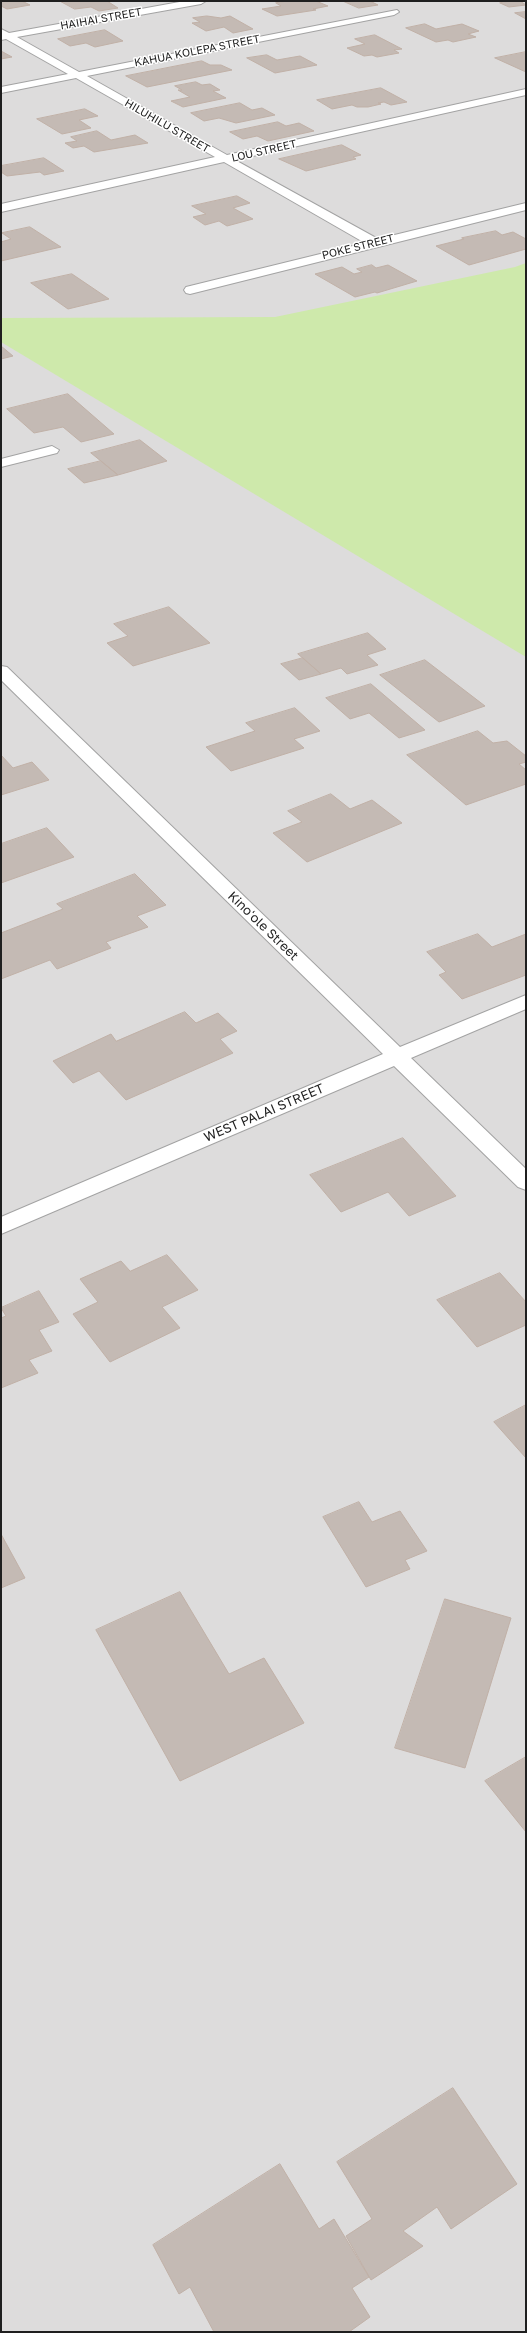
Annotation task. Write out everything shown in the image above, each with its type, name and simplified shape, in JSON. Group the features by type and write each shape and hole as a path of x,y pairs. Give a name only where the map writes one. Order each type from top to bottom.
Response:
{"street":[{"name":"HAIHAI STREET","path":"3,35 201,1"},
{"name":"KAHUA KOLEPA STREET","path":"1,90 394,12"},
{"name":"HILUHILU STREET","path":"3,35 78,75 375,243"},
{"name":"LOU STREET","path":"1,208 526,92"},
{"name":"POKE STREET","path":"190,290 526,206"},
{"path":"1,463 52,450"},
{"name":"Kinoʻole Street","path":"1,671 526,1182"},
{"name":"WEST PALAI STREET","path":"1,1226 526,1001"}],"shaded area":[{"path":"1,1 526,1 526,2332 1,2332"}],"green space":[{"path":"526,263 526,657 1,342 1,318 275,317 515,267"}],"building":[{"path":"1,1 22,1 30,5 7,9 1,6"},
{"path":"60,1 107,1 118,8 99,11 91,7 75,9"},
{"path":"287,1 316,1 328,6 313,9 316,10 277,16 262,9 281,6 276,3"},
{"path":"343,1 370,1 378,5 359,8"},
{"path":"520,1 526,5 509,7 500,3"},
{"path":"526,12 526,19 515,13"},
{"path":"207,16 221,18 230,16 253,29 233,33 224,27 206,31 192,23 200,22 193,18"},
{"path":"425,24 436,29 462,24 479,31 468,34 476,37 453,42 448,40 436,42 406,28"},
{"path":"105,30 123,41 95,47 86,43 70,46 58,39"},
{"path":"375,35 402,49 394,50 399,53 377,57 372,55 364,56 347,48 365,44 355,39"},
{"path":"1,51 12,57 1,59"},
{"path":"526,52 526,72 495,58"},
{"path":"267,55 277,60 300,56 317,65 275,73 247,58"},
{"path":"202,61 210,65 221,65 232,70 147,87 126,76"},
{"path":"196,82 202,85 210,84 220,90 213,91 226,98 183,107 171,101 190,97 178,90 182,90 175,86"},
{"path":"381,88 407,102 391,105 384,102 368,107 357,107 352,105 332,109 317,100"},
{"path":"240,103 252,110 262,108 275,115 236,123 219,118 204,121 191,113"},
{"path":"85,109 98,116 79,120 91,128 62,134 37,119"},
{"path":"278,122 286,126 299,123 314,131 268,141 257,136 243,139 230,132"},
{"path":"97,131 111,140 135,135 148,143 94,152 84,146 73,148 65,143 77,141 71,137"},
{"path":"342,145 361,155 353,157 356,159 306,171 279,159"},
{"path":"44,158 64,171 44,175 40,172 7,176 1,172 1,166"},
{"path":"237,196 250,203 233,208 253,219 227,226 219,221 205,225 193,217 206,214 192,206"},
{"path":"30,227 61,247 1,261 1,242 11,239 2,233"},
{"path":"496,231 502,235 513,232 526,239 526,249 469,265 436,246 464,239 462,238"},
{"path":"372,265 376,268 388,265 417,281 377,293 375,292 355,297 315,274 342,267 354,274 362,272 357,269"},
{"path":"72,274 109,299 68,309 31,283"},
{"path":"1,346 13,356 1,359"},
{"path":"68,394 114,434 81,442 63,427 34,433 7,409"},
{"path":"140,440 167,461 118,475 91,453"},
{"path":"101,461 118,475 84,483 68,469"},
{"path":"169,607 210,643 133,666 107,643 128,636 114,624"},
{"path":"368,633 386,649 367,655 378,665 347,674 341,668 321,674 298,654"},
{"path":"303,658 321,674 299,680 281,664"},
{"path":"425,660 485,706 439,722 380,675"},
{"path":"371,684 425,730 399,738 369,713 350,719 326,698"},
{"path":"295,708 320,731 294,739 304,748 231,771 206,747 255,731 246,723"},
{"path":"478,731 493,743 507,741 526,756 526,762 519,764 526,770 526,784 466,805 407,755"},
{"path":"1,755 13,768 32,762 49,780 1,795"},
{"path":"331,794 350,809 372,800 402,823 307,862 273,833 302,822 288,811"},
{"path":"47,828 74,857 1,883 1,844"},
{"path":"135,874 166,905 137,916 148,927 106,942 111,948 57,969 50,960 1,979 1,933 63,909 57,904"},
{"path":"478,934 492,947 526,934 526,975 462,999 439,975 446,972 427,952"},
{"path":"185,1012 196,1023 218,1013 237,1031 220,1039 233,1053 126,1100 99,1071 73,1083 53,1061 111,1034 116,1041"},
{"path":"403,1138 456,1196 409,1216 388,1192 341,1212 310,1175"},
{"path":"167,1255 198,1290 162,1307 180,1328 110,1362 73,1314 98,1302 80,1279 121,1261 130,1271"},
{"path":"500,1273 526,1302 526,1325 477,1347 437,1300"},
{"path":"39,1291 59,1322 39,1330 52,1351 29,1360 38,1373 1,1388 1,1318 6,1316 1,1308"},
{"path":"526,1405 526,1458 494,1422"},
{"path":"359,1502 372,1522 400,1511 427,1551 405,1560 410,1569 366,1587 323,1517"},
{"path":"1,1534 25,1578 1,1588"},
{"path":"180,1592 229,1674 264,1658 304,1723 180,1781 96,1630"},
{"path":"445,1599 511,1618 465,1768 395,1748"},
{"path":"526,1757 526,1832 485,1781"},
{"path":"453,2088 517,2184 451,2229 437,2207 403,2231 423,2246 371,2280 346,2236 372,2219 337,2162"},
{"path":"280,2164 319,2229 334,2219 369,2277 352,2288 370,2317 349,2332 214,2332 190,2287 179,2294 153,2245"}]}
